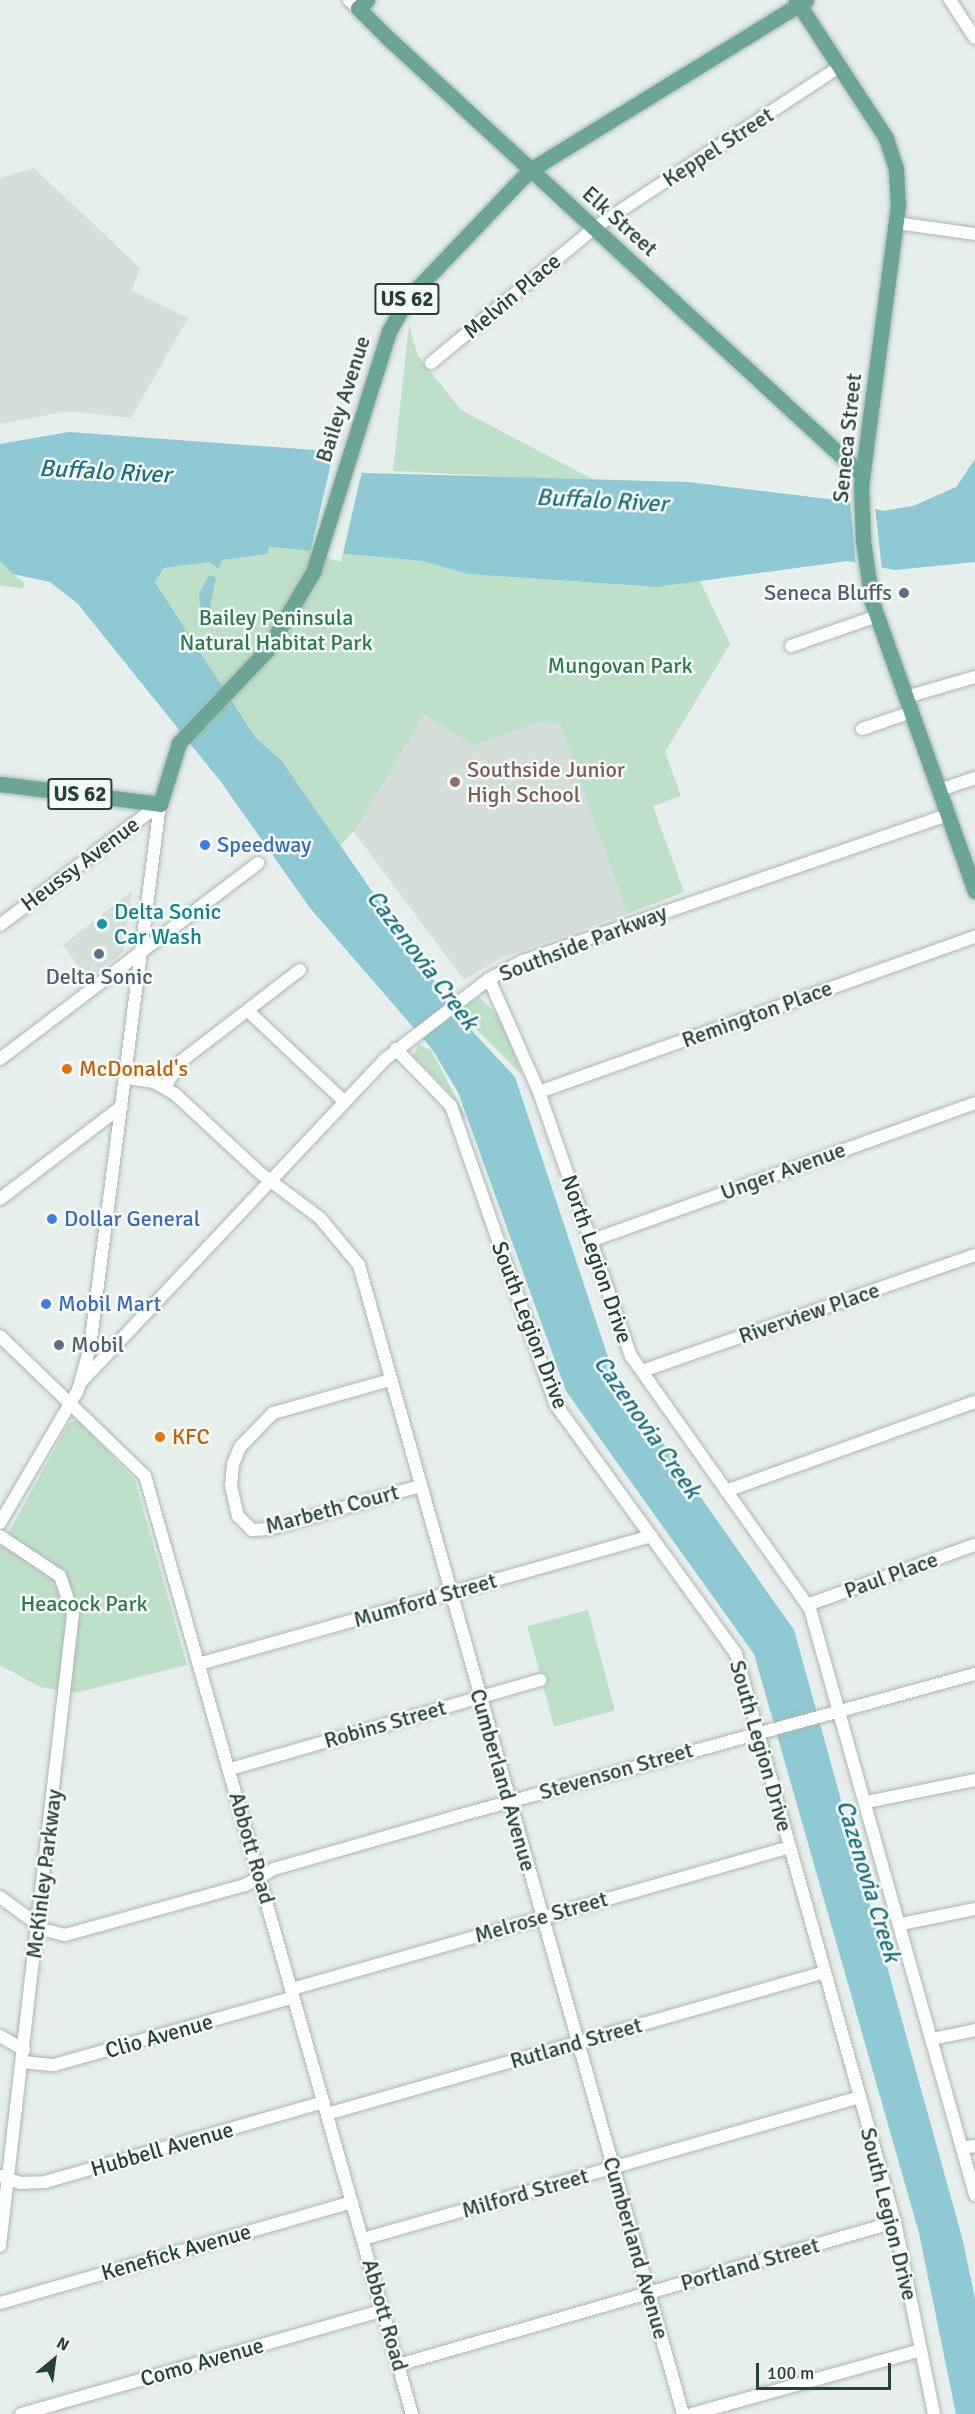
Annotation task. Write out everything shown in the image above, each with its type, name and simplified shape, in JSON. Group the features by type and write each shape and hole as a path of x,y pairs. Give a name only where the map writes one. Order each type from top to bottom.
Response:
{"main road":[{"name":"Seneca Street","path":"800,1 886,138 896,169 896,224 862,481 869,574 877,616 974,886"},
{"name":"Bailey Avenue","path":"160,804 179,742 240,677 291,615 318,556 345,465 395,317 530,170 800,1"},
{"name":"Elk Street","path":"358,3 530,170 862,481"},
{"name":"US 62","path":"0,784 160,804"}],"street":[{"path":"950,0 975,38"},
{"name":"Keppel Street","path":"594,228 841,66"},
{"path":"896,224 975,234"},
{"name":"Melvin Place","path":"430,363 594,228"},
{"path":"790,646 877,616"},
{"path":"906,697 975,677"},
{"path":"862,729 912,712"},
{"path":"939,790 975,778"},
{"path":"0,1523 81,1382 126,1078 160,804"},
{"name":"Heussy Avenue","path":"0,925 160,804"},
{"name":"Southside Parkway","path":"81,1382 396,1049 489,979 523,961 949,814"},
{"path":"0,1059 258,862"},
{"name":"Remington Place","path":"539,1092 975,937"},
{"path":"126,1078 165,1087 173,1068 300,970"},
{"name":"North Legion Drive","path":"489,979 539,1092 631,1356 807,1605 835,1710 867,1802 932,2039 969,2147 975,2195"},
{"path":"248,1011 345,1102"},
{"name":"South Legion Drive","path":"396,1049 451,1106 556,1405 736,1654 761,1730 790,1846 895,2222 934,2414"},
{"name":"Cumberland Avenue","path":"165,1087 272,1179 354,1254 683,2414"},
{"name":"Unger Avenue","path":"590,1241 975,1103"},
{"path":"0,1199 122,1106"},
{"name":"Riverview Place","path":"642,1371 975,1255"},
{"name":"Abbott Road","path":"0,1336 145,1476 412,2414"},
{"name":"Marbeth Court","path":"390,1380 273,1413 240,1447 233,1464 231,1486 238,1516 252,1530 269,1529 420,1486"},
{"path":"726,1491 975,1402"},
{"name":"McKinley Parkway","path":"0,1536 60,1576 73,1603 24,2056 3,2177 0,2246"},
{"name":"Mumford Street","path":"199,1664 651,1536"},
{"name":"Paul Place","path":"807,1605 975,1545"},
{"name":"Stevenson Street","path":"0,1897 38,1923 65,1935 261,1877 274,1869 509,1801 835,1710 885,1703 975,1674"},
{"name":"Robins Street","path":"230,1769 540,1680"},
{"path":"867,1802 975,1780"},
{"name":"Melrose Street","path":"293,1993 542,1917 790,1846"},
{"path":"901,1924 975,1909"},
{"name":"Rutland Street","path":"326,2108 578,2042 825,1972"},
{"name":"Clio Avenue","path":"24,2056 54,2066 293,1993"},
{"path":"932,2039 975,2030"},
{"path":"0,2036 24,2056"},
{"name":"Milford Street","path":"363,2239 860,2097"},
{"name":"Hubbell Avenue","path":"3,2177 45,2182 326,2108"},
{"name":"Kenefick Avenue","path":"0,2303 352,2202"},
{"name":"Portland Street","path":"398,2365 895,2222"},
{"name":"Como Avenue","path":"21,2414 383,2310"},
{"path":"692,2414 921,2350"}],"shaded area":[{"path":"34,168 140,268 132,291 188,318 131,418 69,411 0,424 0,178"},
{"name":"Southside Junior High School","path":"700,581 730,644 599,834 627,914 501,958 464,980 354,832 332,689 657,587"},
{"path":"132,891 123,952 88,979 63,945"}],"green space":[{"path":"409,325 418,356 461,410 596,481 393,471"},
{"name":"Mungovan Park","path":"268,547 422,561 468,574 657,587 700,581 730,644 665,752 681,796 653,806 684,892 627,914 560,723 542,721 473,745 424,714 354,831 339,847 281,760 255,737 155,582 164,568 268,554"},
{"path":"0,561 24,583 23,589 0,585"},
{"path":"479,997 500,1017 522,1075 462,1015 462,1008"},
{"path":"418,1044 431,1050 466,1117 461,1119 452,1095 414,1056"},
{"name":"Heacock Park","path":"78,1420 135,1480 187,1665 75,1693 40,1687 0,1665 0,1548 69,1423"},
{"path":"588,1610 615,1710 554,1727 527,1626"}],"water":[{"path":"69,432 315,450 329,464 365,473 688,482 845,501 883,511 913,506 956,487 975,459 975,562 895,570 847,561 657,587 468,574 422,561 269,547 268,554 223,560 218,569 210,562 164,568 155,582 255,737 281,760 460,1018 515,1077 613,1372 794,1630 963,2241 975,2299 975,2414 956,2414 919,2233 754,1654 566,1391 458,1092 432,1049 310,908 221,782 78,604 50,582 13,574 0,561 0,444"},
{"path":"209,575 216,578 208,617 201,613 199,594"}],"pier":[{"path":"331,463 362,470 341,562 310,555"},
{"path":"850,499 875,506 882,570 856,566"}],"place":[{"name":"Seneca Bluffs","path":"904,593"},
{"name":"Southside Junior High School","path":"455,782"},
{"name":"Speedway","path":"205,845"},
{"name":"Delta Sonic Car Wash","path":"102,924"},
{"name":"Delta Sonic","path":"99,954"},
{"name":"McDonald's","path":"67,1069"},
{"name":"Dollar General","path":"52,1219"},
{"name":"Mobil Mart","path":"46,1304"},
{"name":"Mobil","path":"59,1345"},
{"name":"KFC","path":"160,1437"}],"water label":[{"name":"Buffalo River","path":"105,472"},
{"name":"Buffalo River","path":"602,501"},
{"name":"Cazenovia Creek","path":"422,960"},
{"name":"Cazenovia Creek","path":"647,1427"},
{"name":"Cazenovia Creek","path":"868,1881"}],"park label":[{"name":"Bailey Peninsula Natural Habitat Park","path":"276,630"}]}
